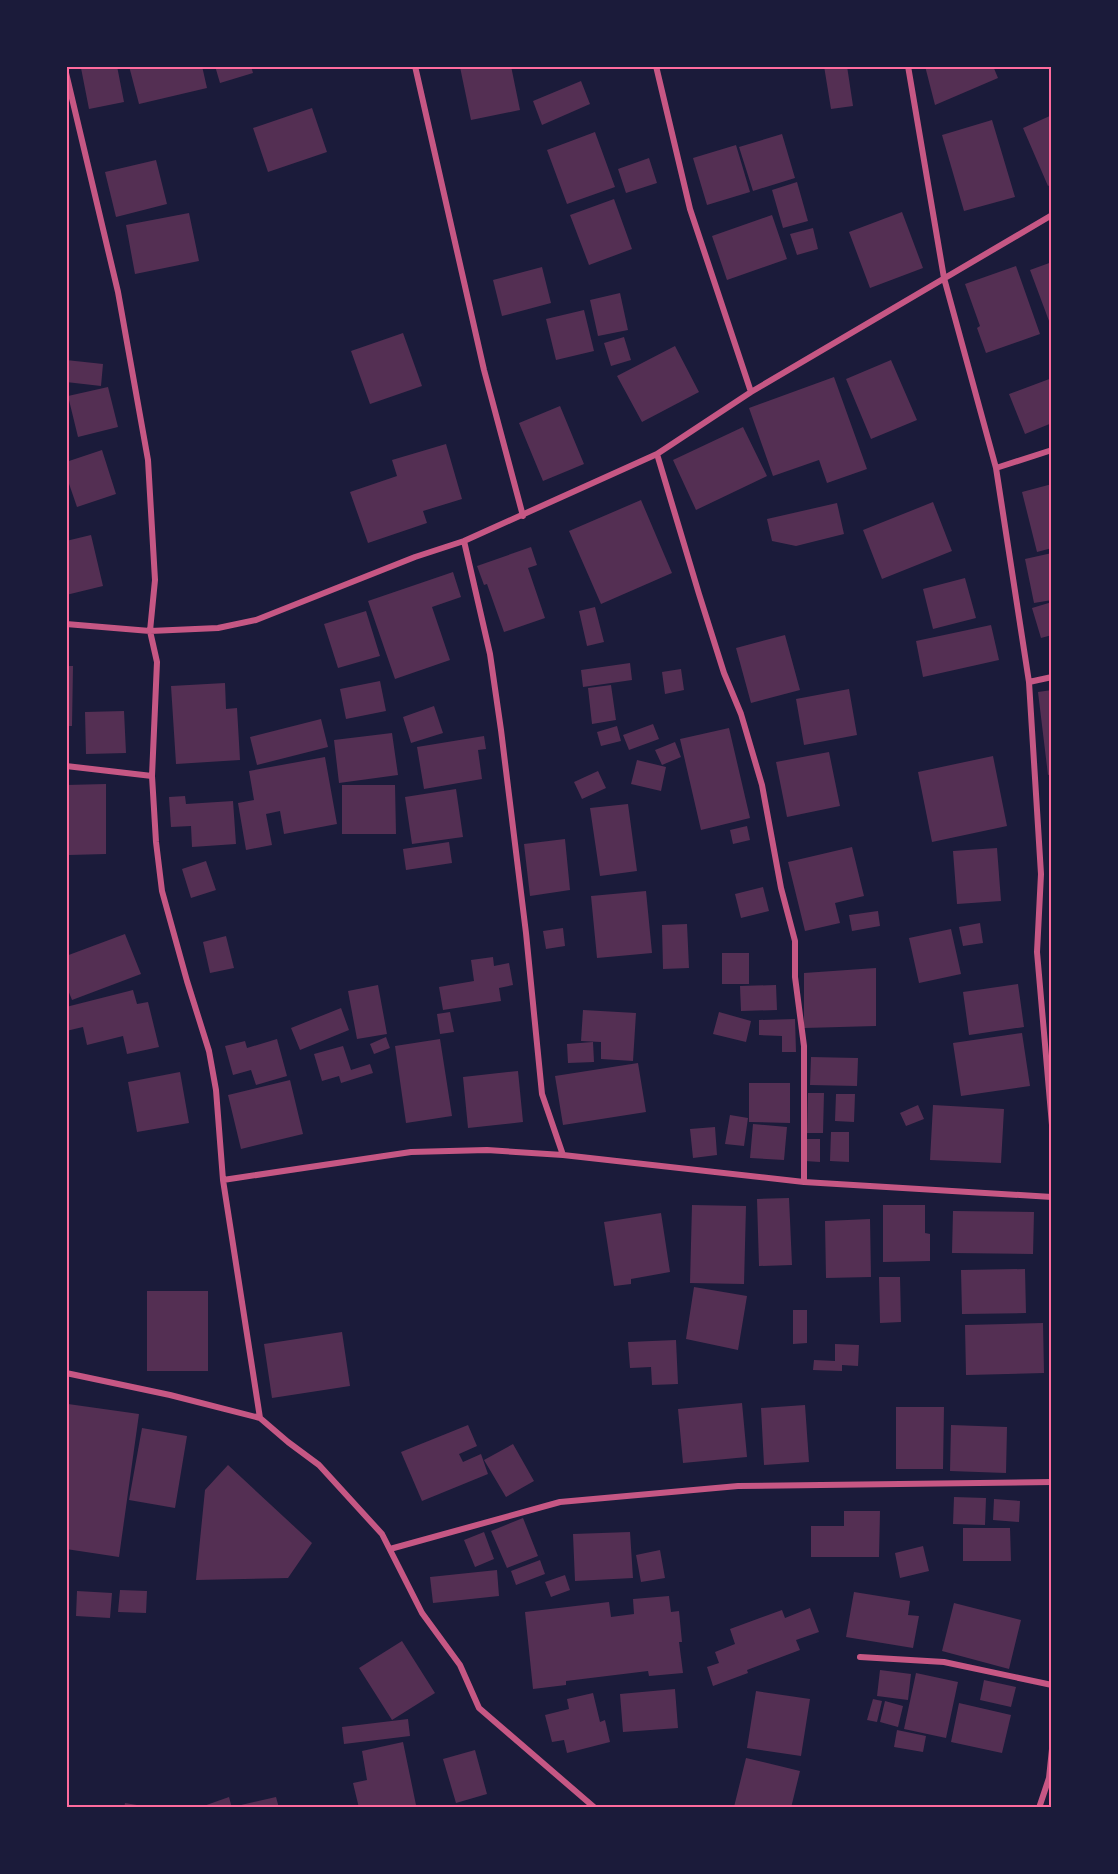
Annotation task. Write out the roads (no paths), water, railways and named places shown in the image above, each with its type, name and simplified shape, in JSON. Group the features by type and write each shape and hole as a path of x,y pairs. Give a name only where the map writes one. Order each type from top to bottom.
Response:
{"street":[{"path":"416,66 484,370 523,516"},
{"path":"656,66 690,209 751,392"},
{"path":"908,66 944,278 996,468 1029,682 1041,874 1037,952 1052,1125"},
{"path":"66,73 118,292 148,460 155,580 150,631 157,662 152,776 156,842 162,891 209,1051 216,1090 223,1180 260,1418"},
{"path":"66,624 150,631 219,628 256,620 415,557 464,541 657,454 751,392 1052,215"},
{"path":"996,468 1052,450"},
{"path":"657,454 724,673 741,714 762,785 781,888 795,941 795,976 804,1046 804,1182"},
{"path":"464,541 490,654 500,719 526,933 542,1094 563,1155"},
{"path":"1029,682 1052,677"},
{"path":"66,766 152,776"},
{"path":"223,1180 411,1152 487,1150 563,1155 804,1182 1052,1197"},
{"path":"66,1373 170,1395 260,1418 318,1465 382,1534 422,1613 460,1665 479,1708 595,1808"},
{"path":"390,1549 560,1502 738,1486 1052,1482"},
{"path":"860,1657 944,1662 1052,1685"},
{"path":"1039,1808 1049,1779 1052,1749"}]}
